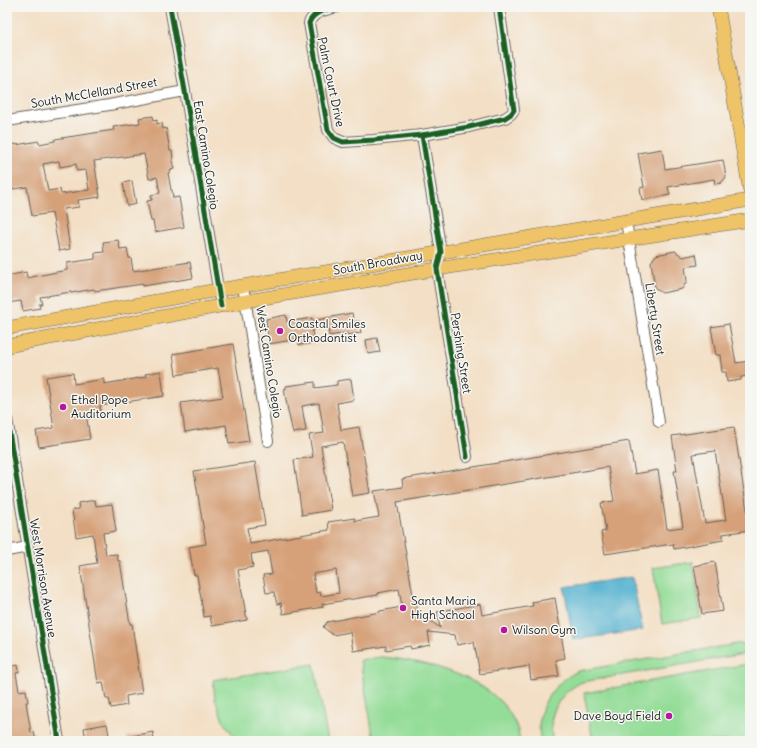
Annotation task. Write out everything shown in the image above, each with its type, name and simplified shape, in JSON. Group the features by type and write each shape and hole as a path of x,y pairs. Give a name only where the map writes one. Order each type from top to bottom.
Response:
{"main road":[{"path":"718,7 750,192"},
{"name":"South Broadway","path":"7,328 218,290 750,200"},
{"name":"South Broadway","path":"7,346 246,301 437,269 750,220"}],"street":[{"name":"East Camino Colegio","path":"170,7 221,306"},
{"name":"Palm Court Drive","path":"338,7 318,13 311,17 309,23 328,130 334,138 343,142 422,135 469,127 505,118 511,114 514,110 499,7"},
{"name":"South McClelland Street","path":"7,121 185,91"},
{"path":"422,135 441,252"},
{"name":"Liberty Street","path":"626,221 659,422"},
{"name":"Pershing Street","path":"441,252 437,269 467,457"},
{"name":"West Camino Colegio","path":"243,286 268,441"},
{"name":"West Morrison Avenue","path":"7,419 59,741"},
{"path":"7,551 28,547"}],"green space":[{"path":"693,562 701,618 662,624 653,568"},
{"path":"750,643 750,654 582,682 567,692 556,706 551,722 553,741 541,741 539,730 540,719 542,709 547,699 560,683 578,671 736,644"},
{"path":"381,657 399,659 438,668 457,674 476,683 492,694 505,707 516,725 520,741 374,741 360,660"},
{"path":"314,664 328,741 238,741 224,723 215,699 213,680"},
{"name":"Dave Boyd Field","path":"748,664 750,677 750,739 736,741 593,741 584,693"}],"water":[{"path":"632,577 643,630 573,640 564,587"}],"building":[{"path":"153,116 154,121 157,120 157,124 162,123 163,129 166,128 170,151 172,151 174,169 170,170 168,173 171,190 173,198 179,197 184,227 155,232 147,201 152,200 151,195 160,193 157,177 149,179 144,154 94,161 100,197 78,200 79,207 64,209 70,249 59,251 52,213 32,216 27,187 7,190 7,145 39,141 39,144 55,141 55,139 114,130 113,127 140,123 139,118","holes":["59,161 60,167 76,164 77,171 86,170 89,190 61,194 60,189 48,191 43,164"]},
{"path":"662,149 665,169 723,160 726,177 721,183 715,184 714,179 668,187 670,195 642,200 640,188 644,187 638,153"},
{"path":"132,181 136,204 127,206 123,183"},
{"path":"118,240 120,249 127,248 129,258 131,258 133,271 190,262 193,278 143,286 143,284 95,291 94,289 40,297 42,304 39,304 40,308 23,311 21,301 7,303 7,276 26,272 27,278 67,270 67,263 95,259 95,253 104,252 103,242"},
{"path":"675,251 683,257 696,254 698,265 685,267 687,281 682,289 662,293 655,288 651,262 656,255"},
{"path":"352,313 354,322 359,321 361,333 347,335 347,333 329,336 328,327 312,330 314,343 299,345 298,339 269,344 266,319 286,315 287,322 312,318 312,321"},
{"path":"729,324 736,363 750,361 750,376 741,377 741,380 727,382 726,372 722,372 720,355 716,355 711,327"},
{"path":"377,338 380,352 368,354 366,340"},
{"path":"233,344 249,441 229,444 226,425 185,432 181,403 223,397 218,368 176,375 173,354"},
{"path":"161,371 164,396 100,406 101,417 87,419 90,439 39,447 36,431 54,428 46,377 73,373 74,384 104,379 104,384 146,377 145,374"},
{"path":"351,379 354,400 337,403 341,430 359,427 370,493 352,496 343,442 321,446 331,510 302,515 294,460 313,457 309,435 324,433 319,403 302,406 306,431 293,433 284,389 286,389 286,386 315,382 315,388 337,385 337,381"},
{"path":"734,427 750,530 723,534 723,540 674,549 673,544 605,554 601,532 606,531 601,503 614,501 608,467 397,502 417,611 440,628 437,612 480,604 482,615 533,606 532,602 555,598 565,658 556,660 559,676 531,680 529,666 480,674 474,642 457,645 455,635 428,632 430,645 411,649 410,646 386,650 386,646 353,651 350,632 333,635 323,627 327,622 402,607 399,589 378,593 378,595 322,604 323,607 283,614 281,603 277,604 274,592 266,593 263,575 272,574 268,551 251,554 253,567 238,570 247,620 212,626 210,616 204,617 197,575 194,575 189,547 206,544 194,471 255,462 265,525 247,528 250,544 329,530 328,522 355,518 355,521 379,517 374,491 403,487 402,479 629,441 635,474 658,470 667,529 683,527 674,471 677,471 672,436","holes":["715,451 726,520 705,523 693,454","336,570 339,593 321,596 320,592 316,593 313,574"]},
{"path":"95,500 96,506 112,504 116,531 103,533 106,555 117,554 118,561 120,561 130,624 132,624 142,693 126,696 127,705 111,708 109,699 106,699 103,682 98,683 80,566 97,563 93,534 76,537 72,510 79,509 78,503"},
{"path":"715,562 723,611 702,614 694,566"},
{"path":"18,665 19,672 16,673 19,691 26,690 28,702 26,702 31,733 34,732 36,741 7,741 7,667"},
{"path":"107,724 110,741 86,741 84,728"},
{"path":"153,732 154,741 128,741 127,737"}],"cycle path":[{"path":"170,7 221,306"},
{"path":"338,7 317,13 309,23 328,130 334,138 343,142 422,135 469,127 505,118 511,114 514,110 499,7"},
{"path":"422,135 441,252 437,269 467,457"},
{"path":"7,419 59,741"}],"place":[{"name":"Coastal Smiles Orthodontist","path":"280,331"},
{"name":"Ethel Pope Auditorium","path":"63,407"},
{"name":"Santa Maria High School","path":"403,608"},
{"name":"Wilson Gym","path":"504,630"},
{"name":"Dave Boyd Field","path":"669,716"}]}
